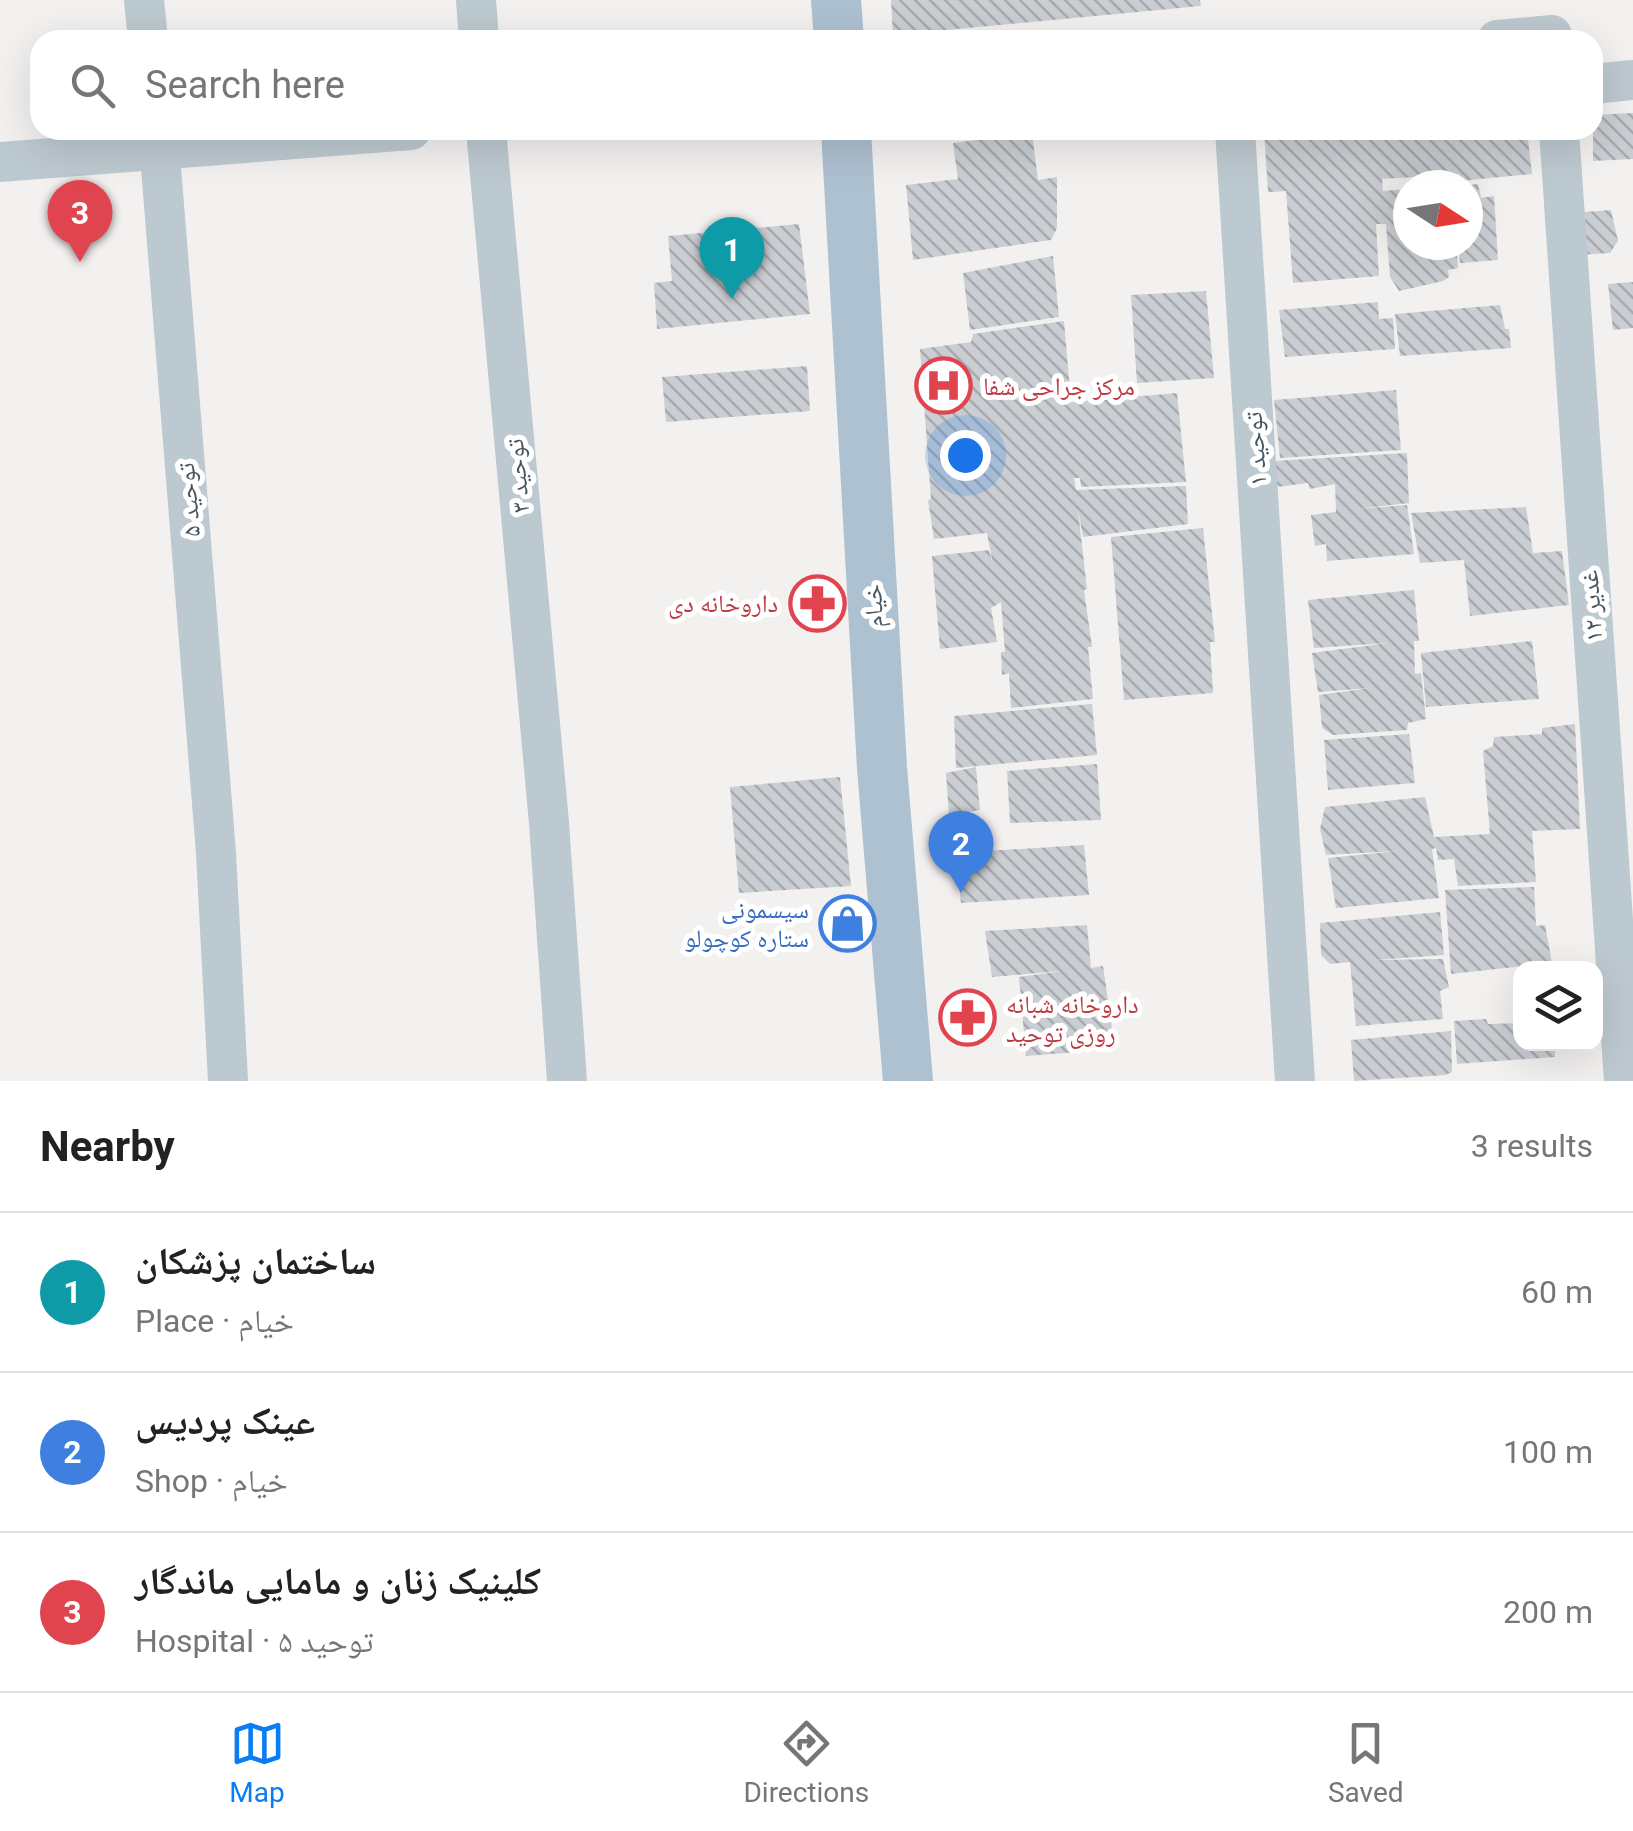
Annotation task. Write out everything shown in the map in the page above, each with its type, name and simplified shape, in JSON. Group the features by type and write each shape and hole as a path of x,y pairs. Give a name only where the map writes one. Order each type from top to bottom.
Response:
{"main road":[{"path":"836,0 839,30"},
{"name":"خیام","path":"847,140 882,768 908,1081"}],"street":[{"path":"144,0 147,30"},
{"path":"476,0 478,30"},
{"path":"1603,83 1633,80"},
{"path":"0,162 152,140"},
{"name":"توحید ۵","path":"159,140 216,852 228,1081"},
{"name":"توحید ۳","path":"487,140 549,822 567,1081"},
{"name":"توحید ۱","path":"1236,140 1294,1081"},
{"name":"غدیر ۱۲","path":"1560,140 1624,1081"}],"building":[{"path":"891,0 1200,0 1201,6 946,30 893,30"},
{"path":"1633,113 1633,159 1593,161 1593,140 1603,140 1603,114"},
{"path":"1033,140 1038,180 1057,177 1057,228 1051,240 913,260 906,185 958,179 953,143"},
{"path":"1265,140 1528,140 1532,174 1483,179 1483,170 1393,170 1393,178 1382,179 1383,191 1393,190 1393,260 1457,260 1458,268 1448,270 1449,277 1443,281 1399,291 1390,277 1386,224 1376,224 1379,276 1293,283 1286,191 1268,192"},
{"path":"1494,196 1498,260 1460,263 1460,260 1483,260 1483,198"},
{"path":"1611,210 1618,241 1610,253 1578,255 1572,213"},
{"path":"799,224 810,314 657,329 654,283 672,281 668,236"},
{"path":"1053,256 1059,317 970,330 963,273"},
{"path":"1633,282 1633,328 1613,330 1608,284"},
{"path":"1206,291 1214,378 1137,383 1131,295"},
{"path":"1378,302 1379,319 1393,318 1395,349 1285,357 1279,310"},
{"path":"1500,305 1511,348 1400,356 1395,314"},
{"path":"1064,321 1071,402 1177,393 1186,482 1081,487 1080,478 1074,478 1076,490 1186,486 1188,524 1083,537 1078,510 1092,647 1088,647 1093,699 1011,708 1009,673 1002,675 1001,652 1005,652 1001,602 991,608 997,642 940,649 932,556 989,550 993,565 987,533 934,539 928,500 931,499 920,349 971,342 973,334"},
{"path":"807,366 810,411 666,422 662,377"},
{"path":"1396,390 1401,450 1280,458 1274,400"},
{"path":"1407,453 1409,503 1355,509 1407,505 1414,554 1327,561 1326,544 1315,546 1311,515 1336,512 1335,484 1310,489 1308,483 1277,487 1274,461"},
{"path":"1526,507 1533,553 1562,551 1569,605 1470,616 1464,560 1420,563 1411,513"},
{"path":"1203,528 1215,642 1210,642 1213,693 1124,700 1111,537"},
{"path":"1414,590 1419,641 1414,641 1415,674 1421,673 1426,719 1408,723 1407,730 1333,735 1322,728 1319,695 1370,688 1318,692 1312,653 1388,643 1314,648 1308,600"},
{"path":"1532,641 1539,699 1426,707 1421,653"},
{"path":"1092,704 1097,755 956,768 954,716"},
{"path":"1575,724 1580,829 1532,831 1536,882 1458,886 1454,859 1438,860 1436,848 1432,849 1439,898 1336,908 1328,858 1397,851 1326,855 1320,829 1325,807 1425,797 1434,837 1490,834 1483,751 1493,746 1494,737 1542,734 1542,728"},
{"path":"1409,734 1415,783 1328,790 1324,740"},
{"path":"1097,764 1101,820 1010,823 1007,771"},
{"path":"976,767 980,810 949,815 946,773"},
{"path":"840,777 851,886 739,893 730,787"},
{"path":"1084,845 1089,895 961,903 955,853"},
{"path":"1534,887 1536,926 1545,925 1552,961 1513,961 1513,967 1451,974 1445,890"},
{"path":"1440,912 1444,955 1375,960 1443,959 1449,987 1440,991 1443,1019 1356,1026 1350,962 1330,964 1321,955 1320,923"},
{"path":"1087,925 1091,968 1103,966 1115,1049 1026,1056 1019,977 1062,971 992,977 985,931"},
{"path":"1486,1019 1488,1024 1513,1023 1513,1051 1555,1051 1555,1057 1457,1064 1454,1021"},
{"path":"1451,1031 1452,1072 1354,1081 1351,1040"}],"place":[{"name":"کلینیک زنان و مامایی ماندگار","path":"80,262"},
{"name":"ساختمان پزشکان","path":"732,299"},
{"name":"مرکز جراحی شفا","path":"944,386"},
{"name":"داروخانه دی","path":"817,603"},
{"name":"عینک پردیس","path":"961,893"},
{"name":"سیسمونی ستاره کوچولو","path":"848,923"},
{"name":"داروخانه شبانه روزی توحید","path":"967,1018"}]}
